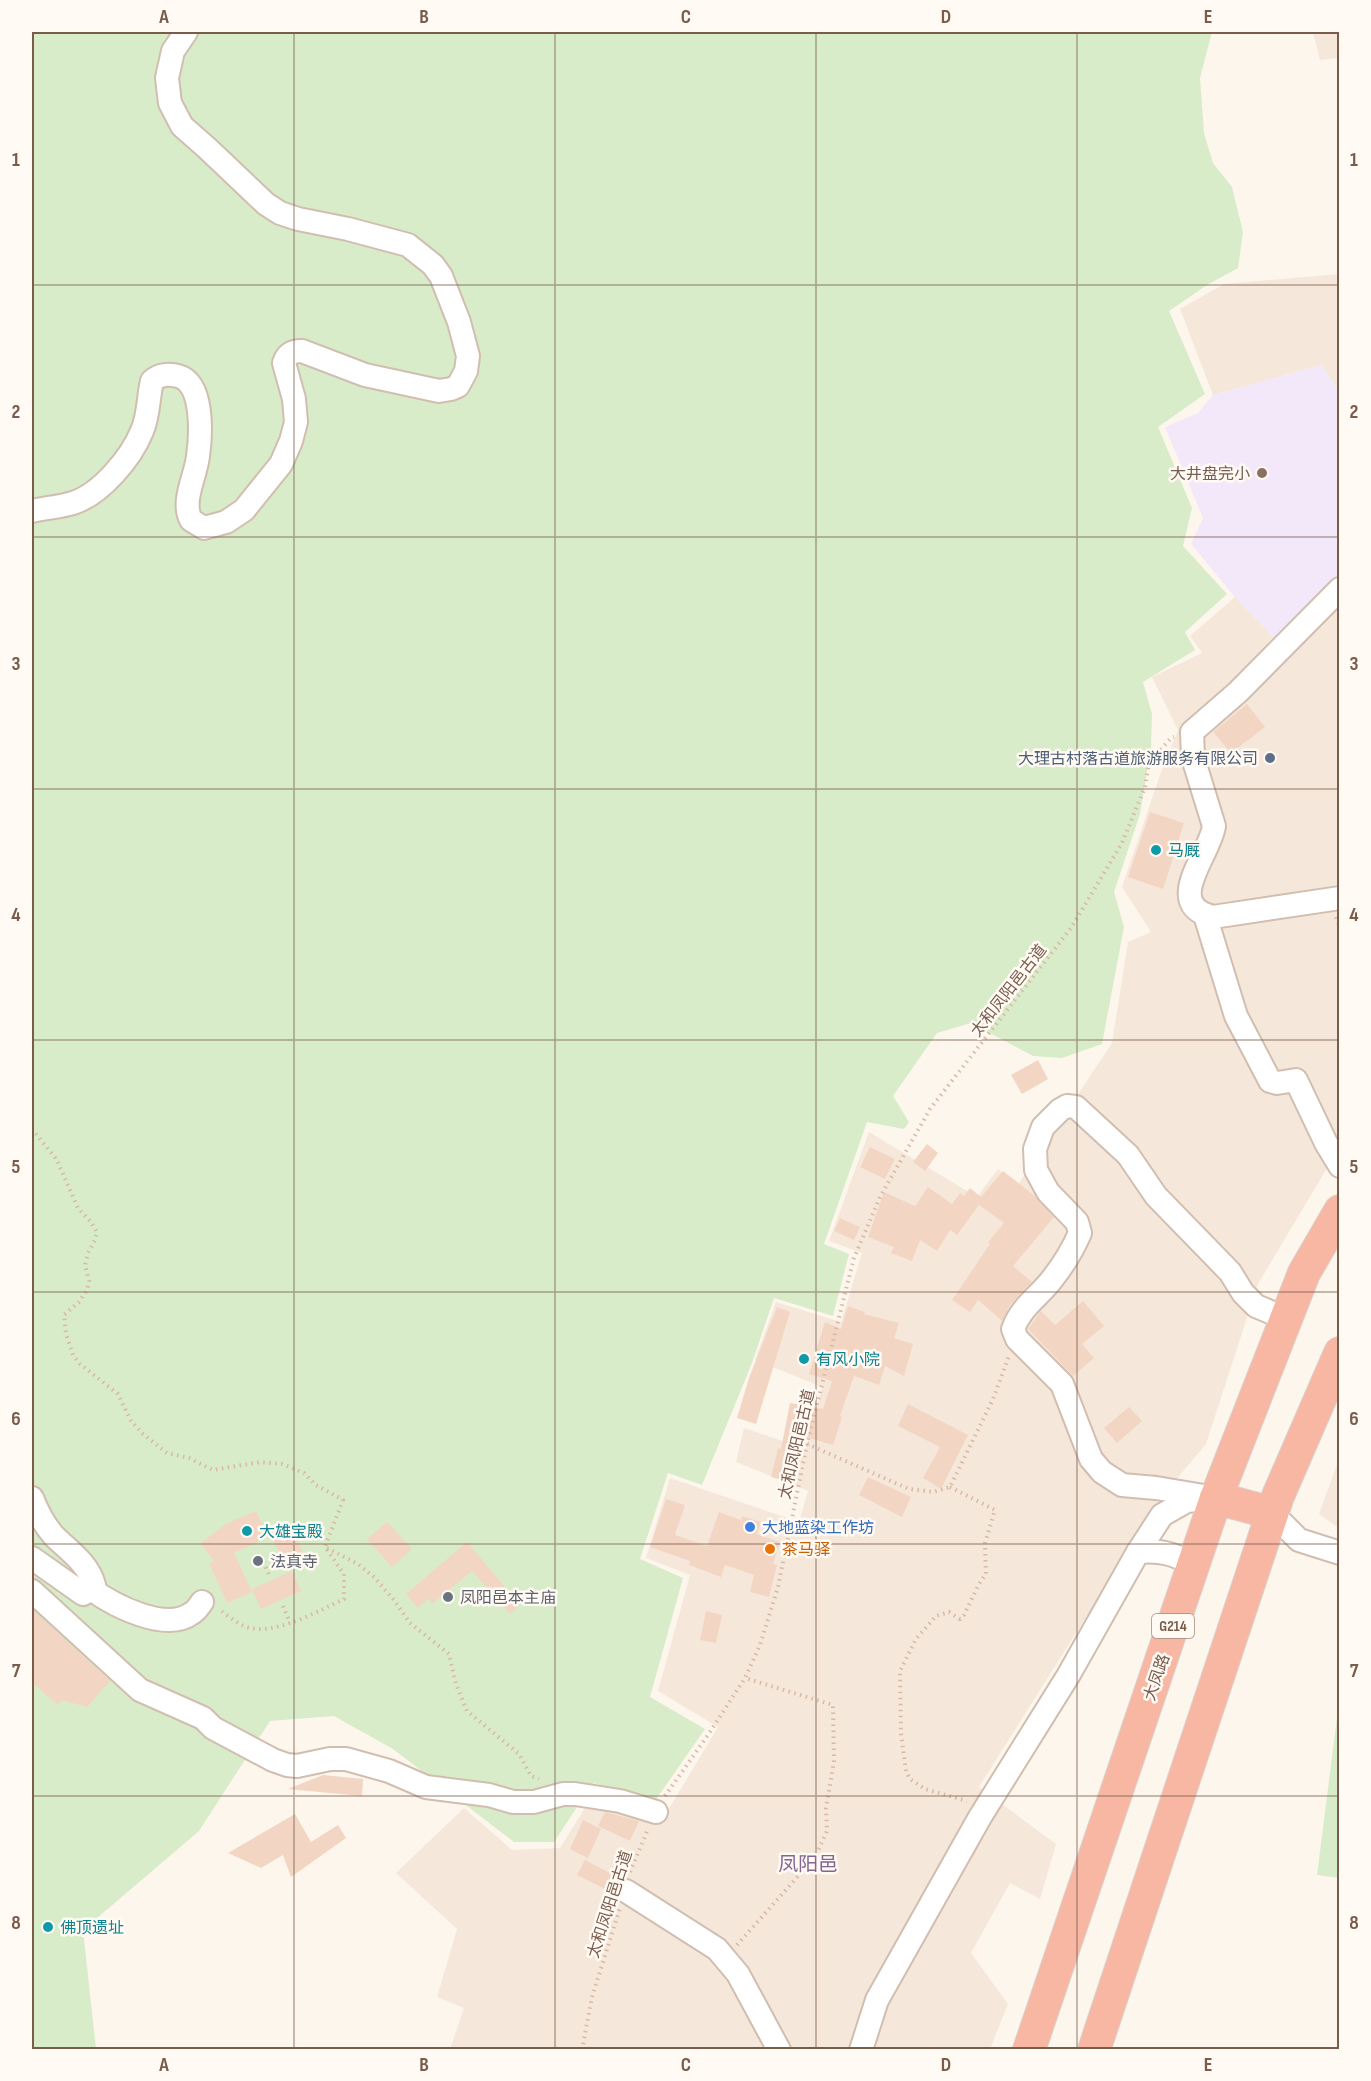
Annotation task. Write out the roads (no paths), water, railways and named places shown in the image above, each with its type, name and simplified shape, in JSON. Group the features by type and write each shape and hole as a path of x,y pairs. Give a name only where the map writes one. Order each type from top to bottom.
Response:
{"highway":[{"name":"大凤路","path":"1029,2049 1216,1498 1304,1273 1340,1211"},
{"path":"1094,2049 1272,1513 1340,1353"},
{"path":"1216,1498 1272,1513"}],"street":[{"path":"32,511 72,503 100,488 131,452 143,430 152,381 165,375 182,377 187,381 198,405 198,457 188,506 191,520 204,528 226,522 244,510 281,464 296,422 294,399 284,363 290,353 302,351 365,375 439,391 458,386 466,371 468,356 450,296 437,270 416,250 392,240 280,213 266,204 182,126 170,103 167,78 173,51 186,32"},
{"path":"1340,589 1238,692 1192,732 1193,758 1214,826 1212,837 1190,885 1191,901 1197,912 1205,915 1224,916 1340,898"},
{"path":"1205,915 1236,1016 1265,1073 1270,1081 1277,1083 1296,1080 1326,1143 1340,1166"},
{"path":"1216,1498 1122,1485 1102,1472 1091,1459 1062,1384 1017,1339 1012,1329 1032,1299 1052,1279 1071,1252 1080,1233 1077,1222 1048,1192 1036,1170 1035,1149 1043,1127 1060,1110 1067,1106 1076,1107 1128,1155 1156,1196 1230,1272 1243,1293 1256,1305 1287,1319"},
{"path":"32,1498 53,1534 89,1572 94,1585 83,1593 32,1558"},
{"path":"861,2049 877,2000 987,1806 1068,1676 1138,1552 1162,1515 1187,1501 1216,1498"},
{"path":"1272,1513 1299,1540 1340,1553"},
{"path":"1138,1552 1159,1551 1194,1564"},
{"path":"91,1589 108,1601 131,1611 146,1617 166,1620 182,1618 192,1613 202,1602"},
{"path":"32,1592 140,1690 203,1718 213,1728 287,1765 297,1766 330,1759 346,1759 389,1771 426,1787 489,1795 513,1802 534,1802 563,1794 575,1794 620,1801 656,1812"},
{"path":"626,1891 717,1949 738,1974 779,2049"}],"place":[{"name":"大井盘完小","path":"1262,473"},
{"name":"大理古村落古道旅游服务有限公司","path":"1270,758"},
{"name":"马厩","path":"1156,850"},
{"name":"有风小院","path":"804,1359"},
{"name":"大地蓝染工作坊","path":"750,1527"},
{"name":"大雄宝殿","path":"247,1531"},
{"name":"茶马驿","path":"770,1549"},
{"name":"法真寺","path":"258,1561"},
{"name":"凤阳邑本主庙","path":"448,1597"},
{"name":"佛顶遗址","path":"48,1927"}],"district":[{"name":"凤阳邑","path":"808,1864"}]}
